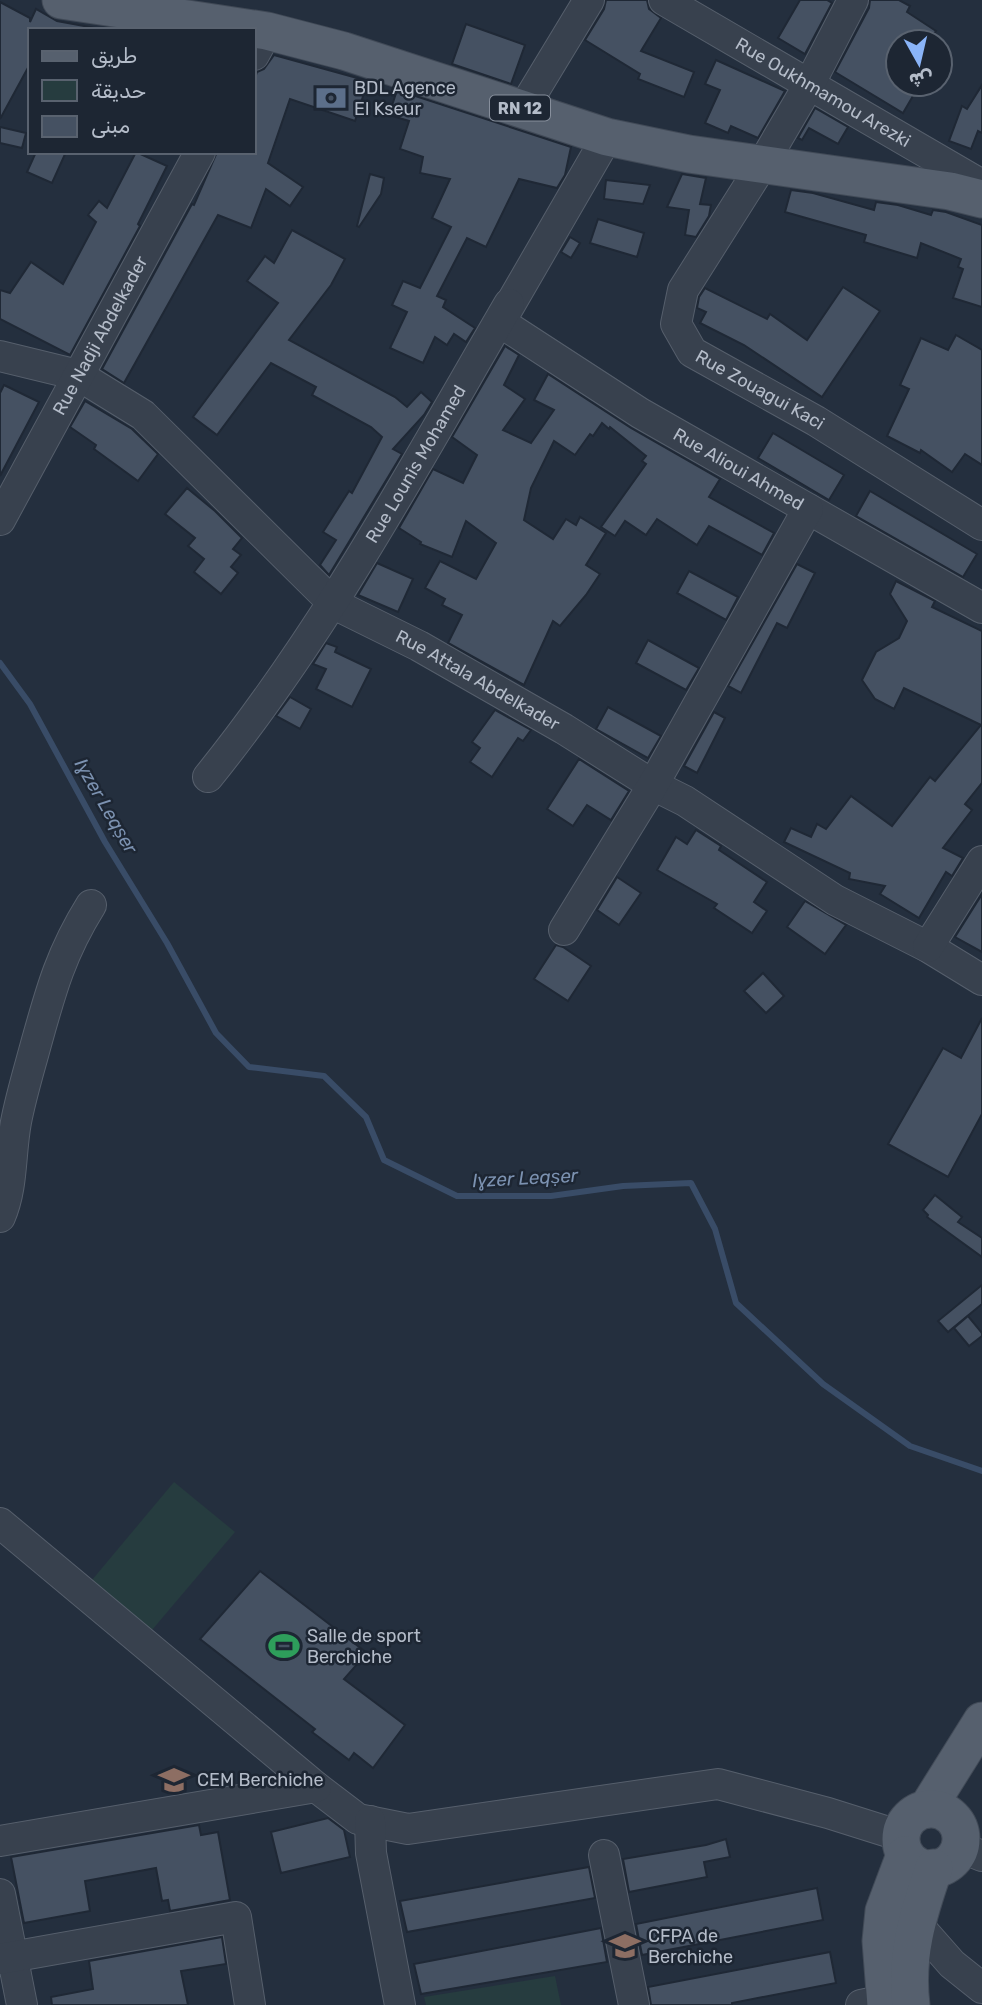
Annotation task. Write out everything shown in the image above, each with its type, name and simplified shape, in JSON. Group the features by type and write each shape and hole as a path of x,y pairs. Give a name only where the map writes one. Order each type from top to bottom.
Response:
{"main road":[{"name":"RN 12","path":"61,0 191,28"},
{"name":"RN 12","path":"260,43 344,51 607,137 689,154 950,191 982,199"},
{"path":"886,2004 912,1946 915,1922 937,1841 982,1721"},
{"path":"886,2004 881,1941 884,1912 937,1841 982,1759"}],"street":[{"path":"523,109 589,0"},
{"name":"Rue Oukhmamou Arezki","path":"664,0 982,185"},
{"name":"Rue Zouagui Kaci","path":"853,0 810,83 762,165 683,290 676,324 692,352 816,421 982,525"},
{"name":"Rue Alioui Ahmed","path":"607,137 500,322 640,413 982,608"},
{"name":"Rue Lounis Mohamed","path":"208,777 258,712 334,604 607,137"},
{"name":"Rue Nadji Abdelkader","path":"0,520 199,154"},
{"name":"Rue Attala Abdelkader","path":"0,356 78,375 143,415 334,604 419,646 564,729 653,785 685,801 835,900 928,947 982,980"},
{"path":"564,930 653,785 808,509"},
{"path":"928,947 982,861"},
{"path":"0,1217 7,1201 19,1104 49,996 61,959 91,905"},
{"path":"0,1523 316,1787 358,1819 408,1829 718,1784 937,1841"},
{"path":"0,1841 316,1787"},
{"path":"370,1821 371,1853 400,2005"},
{"path":"604,1855 634,2005"},
{"path":"0,1894 6,1958 22,2005"},
{"path":"6,1958 236,1917 250,2005"},
{"path":"915,1922 952,1964 982,1988"}],"green space":[{"path":"174,1482 235,1532 152,1630 92,1580"},
{"path":"555,1976 561,2005 426,2005 424,1997"}],"building":[{"path":"606,0 647,0 649,9 661,18 641,51 694,72 684,97 638,79 640,74 585,40 604,9"},
{"path":"800,0 827,0 832,3 805,54 778,38"},
{"path":"870,0 899,0 910,6 907,12 931,28 884,28 884,98 912,98 903,113 835,72 869,8"},
{"path":"0,2 30,18 30,22 36,9 57,21 95,28 28,28 28,68 0,119"},
{"path":"466,24 525,45 511,84 452,64"},
{"path":"274,55 368,81 355,121 290,99 268,163 303,187 290,206 266,189 251,228 218,215 124,383 102,369 192,204 194,205 216,154 256,154 256,75"},
{"path":"716,60 785,91 758,138 731,126 728,133 705,123 720,90 705,84"},
{"path":"982,85 982,133 978,131 971,149 949,141 962,106 967,109"},
{"path":"397,90 571,147 565,175 557,188 519,179 486,247 467,238 437,296 446,300 443,307 475,328 466,342 454,334 447,345 435,337 423,363 390,348 407,312 392,305 403,281 420,288 451,227 432,218 450,179 420,173 423,157 400,149 409,121 389,115"},
{"path":"815,108 848,127 838,144 809,128 802,140 798,138"},
{"path":"0,127 26,133 22,148 0,143"},
{"path":"35,154 65,154 52,183 27,172"},
{"path":"135,154 167,166 138,224 140,226 70,355 0,319 0,290 10,293 31,262 63,284 96,222 88,215 99,201 107,208"},
{"path":"370,174 384,178 381,194 359,227 357,226"},
{"path":"682,174 706,178 700,204 711,205 709,216 696,237 685,235 689,210 667,207"},
{"path":"606,180 650,185 643,204 604,199"},
{"path":"791,190 813,193 874,210 876,202 898,205 931,215 933,210 946,212 982,225 982,307 953,298 963,269 958,267 961,259 921,243 917,258 864,242 866,235 785,212"},
{"path":"598,219 644,233 637,257 590,243"},
{"path":"292,230 345,259 331,285 289,340 395,397 407,407 421,392 432,402 424,415 393,449 402,454 329,575 320,565 336,540 323,532 349,491 352,493 382,437 371,427 312,395 316,387 271,363 217,435 193,417 278,303 247,281 265,256 274,263"},
{"path":"570,237 580,243 571,258 561,252"},
{"path":"843,287 880,311 822,397 744,345 700,323 706,312 697,308 699,297 705,288 767,319 770,314 807,340"},
{"path":"956,335 982,350 982,465 965,454 952,472 921,450 920,453 887,436 909,389 900,385 921,338 948,350"},
{"path":"505,346 519,355 504,385 525,399 503,430 531,443 554,410 534,400 548,374 631,428 720,479 709,497 774,533 762,555 709,526 697,545 657,519 646,535 625,521 615,536 601,527 646,464 642,461 646,456 602,423 575,455 554,441 531,488 524,520 553,539 566,519 576,525 580,517 606,533 586,565 600,574 560,626 553,621 524,685 448,643 462,615 442,605 445,599 425,588 440,561 476,579 496,543 466,521 452,557 420,544 421,542 399,528 433,469 463,483 477,455 452,437"},
{"path":"4,385 39,402 0,476 0,393"},
{"path":"85,401 132,429 158,454 138,481 94,449 96,445 70,427"},
{"path":"773,433 844,475 829,500 758,458"},
{"path":"187,488 242,538 233,549 241,555 231,567 238,573 221,594 194,572 204,559 188,546 195,538 165,514"},
{"path":"870,491 977,554 963,577 856,516"},
{"path":"377,563 413,579 398,612 358,595"},
{"path":"797,564 815,573 787,628 777,623 741,693 728,686"},
{"path":"689,571 738,597 726,620 677,593"},
{"path":"896,581 935,601 932,607 982,631 982,783 965,804 972,810 943,848 963,858 952,876 946,872 919,918 880,894 885,886 849,879 850,873 784,842 791,828 811,837 817,824 826,829 851,796 892,826 930,777 935,781 981,725 904,688 894,709 875,699 862,680 876,652 899,638 907,621 890,594"},
{"path":"648,640 699,668 686,690 636,663"},
{"path":"326,643 337,647 335,652 371,669 352,707 316,689 326,669 313,664"},
{"path":"290,697 311,709 300,729 276,716"},
{"path":"608,707 661,736 648,758 596,729"},
{"path":"495,710 531,730 523,741 518,738 492,777 470,762 480,748 472,742"},
{"path":"714,712 725,718 697,773 684,766"},
{"path":"579,759 629,791 611,820 587,805 573,826 547,809"},
{"path":"696,830 721,846 719,850 767,882 754,902 767,911 752,933 714,908 717,904 657,870 676,837 687,844"},
{"path":"617,877 641,893 619,925 597,910"},
{"path":"982,894 982,952 955,937"},
{"path":"805,901 846,925 825,954 787,927"},
{"path":"556,945 591,966 568,1001 534,979"},
{"path":"763,973 784,996 766,1013 744,991"},
{"path":"982,1018 982,1114 948,1177 888,1144 943,1048 961,1058"},
{"path":"935,1195 962,1217 958,1222 982,1238 982,1257 927,1217 923,1210"},
{"path":"982,1285 982,1304 948,1332 938,1321"},
{"path":"968,1316 982,1333 982,1336 969,1346 954,1328"},
{"name":"Salle de sport Berchiche","path":"260,1571 367,1653 344,1679 405,1725 373,1768 354,1753 349,1760 312,1732 315,1729 200,1639"},
{"path":"328,1818 344,1830 350,1857 281,1873 271,1832"},
{"path":"199,1825 201,1835 218,1832 230,1900 170,1911 168,1900 162,1901 156,1868 85,1881 90,1911 24,1923 11,1857"},
{"path":"726,1839 730,1857 704,1862 707,1877 629,1892 623,1859"},
{"path":"589,1867 595,1898 407,1932 400,1901"},
{"path":"817,1888 823,1920 642,1955 636,1924"},
{"path":"601,1928 607,1962 421,1994 414,1964"},
{"path":"222,1937 226,1964 181,1971 188,2005 52,2005 51,1997 93,1989 89,1961"},
{"path":"830,1952 836,1983 732,2005 651,2005 648,1987"}],"waterway":[{"name":"Iɣzer Leqṣer","path":"0,663 30,704 105,842 167,943 216,1033 249,1067 324,1076 366,1117 384,1160 457,1196 551,1196 623,1186 691,1183 715,1229 736,1303 823,1384 910,1446 982,1471"}],"place":[{"name":"BDL Agence El Kseur","path":"331,98"},
{"name":"Salle de sport Berchiche","path":"284,1646"},
{"name":"CEM Berchiche","path":"174,1780"},
{"name":"CFPA de Berchiche","path":"625,1946"}]}
